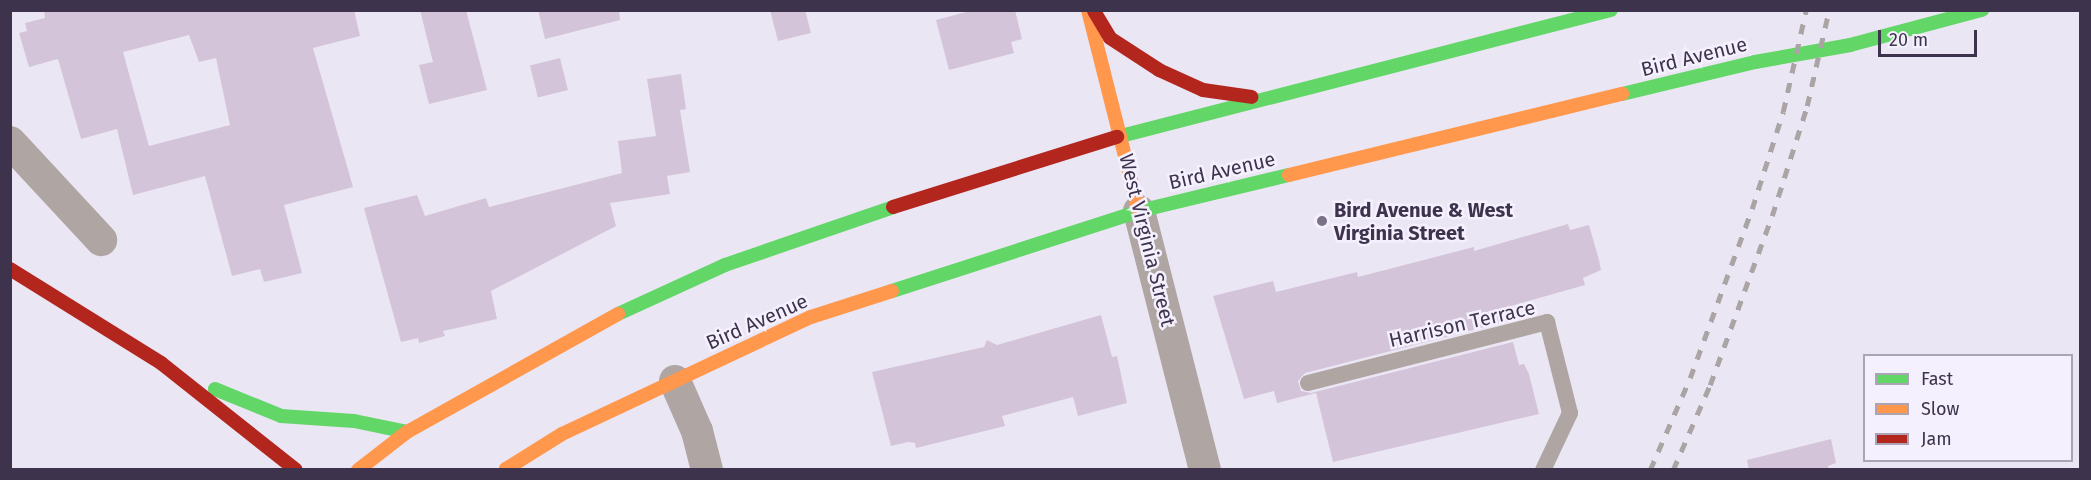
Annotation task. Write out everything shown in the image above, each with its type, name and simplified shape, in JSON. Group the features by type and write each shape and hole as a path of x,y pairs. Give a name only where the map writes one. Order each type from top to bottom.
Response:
{"main road":[{"name":"West Virginia Street","path":"1088,10 1139,211"},
{"path":"1093,10 1110,38 1159,70 1203,90 1266,99"},
{"path":"358,470 407,432 591,326 725,265 804,235 1120,136 1611,10"},
{"name":"Bird Avenue","path":"505,469 562,434 811,317 1139,211 1755,62 1850,45 1982,10"},
{"path":"10,269 161,363 243,403 281,416 354,421 407,432"},
{"path":"161,363 296,470"}],"street":[{"path":"10,142 101,240"},
{"name":"West Virginia Street","path":"1139,211 1205,470"},
{"path":"675,381 697,431 707,470"}],"lane":[{"name":"Harrison Terrace","path":"1308,383 1547,322 1570,414 1543,470"}],"building":[{"path":"44,10 354,10 360,36 313,48 353,187 284,205 302,273 264,282 260,269 232,276 205,176 133,195 117,129 81,139 58,59 29,67 19,33 27,31 25,23 45,18","holes":["189,35 199,62 216,58 230,125 149,146 123,52"]},
{"path":"420,10 466,10 487,90 429,104 419,65 433,62"},
{"path":"538,10 619,10 620,20 545,39"},
{"path":"770,10 805,10 811,33 778,41"},
{"path":"974,10 1015,10 1022,39 1011,42 1014,53 949,70 936,20"},
{"path":"560,58 568,90 538,98 530,65"},
{"path":"681,74 686,109 680,110 690,172 667,176 670,194 610,203 616,226 491,291 497,319 443,331 445,336 419,343 418,338 401,342 364,208 417,195 425,216 486,198 489,207 622,173 618,141 656,136 647,79"},
{"path":"1568,224 1570,230 1589,225 1599,260 1601,270 1583,278 1585,285 1504,308 1508,321 1305,373 1298,381 1301,391 1311,393 1513,342 1519,365 1524,364 1529,374 1539,414 1333,462 1316,393 1277,403 1274,391 1244,399 1213,296 1273,281 1276,292 1357,272 1358,277 1474,247 1474,251"},
{"path":"1101,315 1112,357 1117,356 1127,403 1078,416 1073,397 1002,416 1005,426 916,448 915,443 908,442 891,446 872,372 984,347 987,340 997,345"},
{"path":"1831,439 1836,463 1828,466 1829,470 1749,470 1747,460"}],"railway":[{"path":"1650,470 1690,378 1752,209 1783,112 1806,10"},
{"path":"1673,470 1710,385 1772,216 1807,106 1829,10"}],"traffic: fast":[{"path":"1117,137 1611,10"},
{"path":"1622,94 1755,62 1850,45 1982,10"},
{"path":"892,291 1139,211 1289,175"},
{"path":"618,314 725,265 893,207"},
{"path":"215,389 281,416 354,421 407,432"}],"traffic: slow":[{"path":"1088,10 1139,211"},
{"path":"1289,175 1622,94"},
{"path":"506,469 562,434 811,317 892,291"},
{"path":"407,432 618,314"},
{"path":"358,470 407,432"}],"traffic: jam":[{"path":"1094,11 1110,38 1159,70 1203,90 1252,97"},
{"path":"893,207 1117,137"},
{"path":"10,269 161,363 296,470"}],"place":[{"name":"Bird Avenue & West Virginia Street","path":"1322,221"}]}
